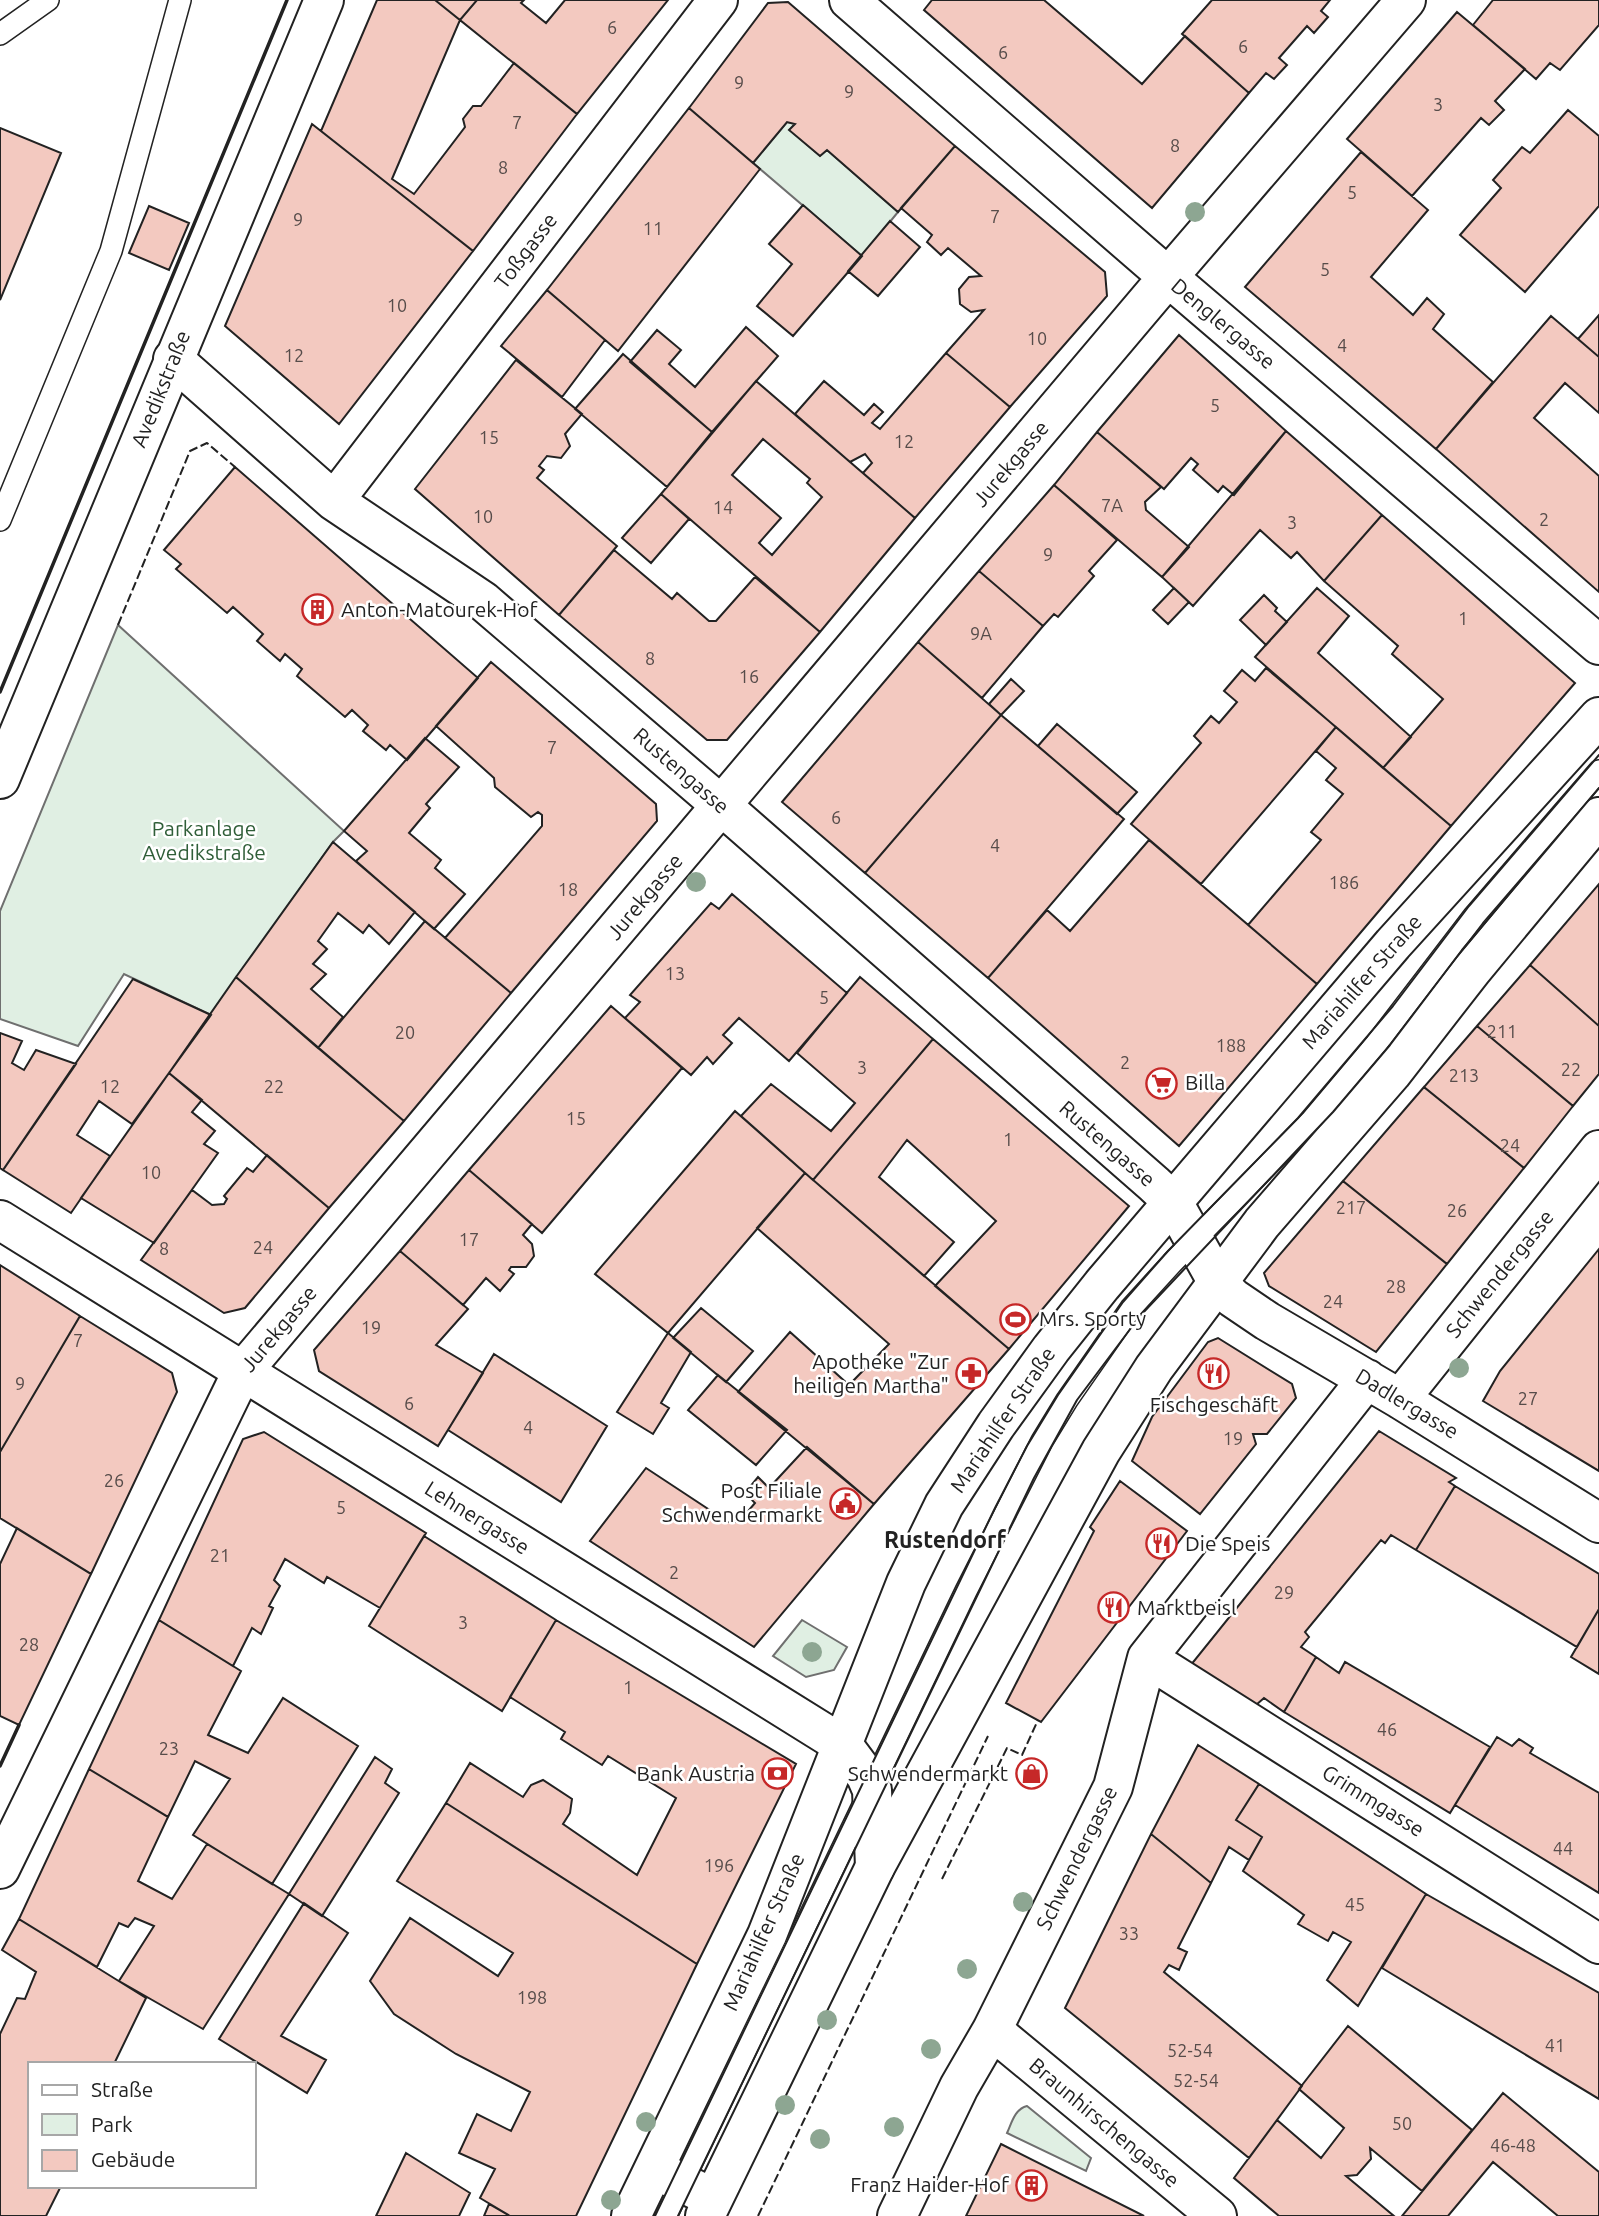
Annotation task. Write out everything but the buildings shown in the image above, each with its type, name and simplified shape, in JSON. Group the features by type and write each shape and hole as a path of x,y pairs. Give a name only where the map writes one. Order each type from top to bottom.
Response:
{"street":[{"name":"Avedikstraße","path":"0,779 324,0"},
{"name":"Toßgasse","path":"334,501 718,0"},
{"name":"Denglergasse","path":"849,0 1599,645"},
{"name":"Jurekgasse","path":"0,1869 242,1372 1168,277 1406,0"},
{"name":"Rustengasse","path":"173,359 334,501 483,601 722,806 1173,1202 1218,1283"},
{"name":"Mariahilfer Straße","path":"684,2197 767,1935 906,1583 944,1505 996,1425 1051,1349 1173,1202 1393,944 1599,717"},
{"name":"Mariahilfer Straße","path":"631,2216 684,2197 875,1867 1101,1451 1154,1368 1262,1223 1391,1073 1599,817"},
{"name":"Schwendergasse","path":"1401,1399 1599,1150"},
{"name":"Lehnergasse","path":"0,1220 843,1745 866,1776 872,1790 875,1867"},
{"name":"Dadlergasse","path":"1218,1283 1233,1298 1267,1321 1401,1399 1599,1523"},
{"name":"Schwendergasse","path":"897,2216 1113,1787 1147,1658 1367,1379"},
{"name":"Grimmgasse","path":"1147,1658 1599,1944"},
{"name":"Braunhirschengasse","path":"992,2030 1217,2216"}],"lane":[{"path":"0,34 48,0"},
{"path":"0,520 111,251 180,0"},
{"path":"684,2197 966,1591 1042,1441 1102,1347 1131,1308 1312,1120 1376,1044 1474,916 1599,771"}],"green space":[{"path":"787,122 795,124 790,130 820,156 827,150 898,212 862,256 753,163"},
{"name":"Parkanlage Avedikstraße","path":"118,625 344,831 333,842 211,1015 124,974 78,1046 0,1019 0,911"},
{"path":"802,1620 847,1647 834,1670 806,1677 773,1656"},
{"path":"1027,2106 1091,2158 1086,2171 1007,2133 1017,2113"}],"tram line":[{"path":"655,2216 995,1508 1027,1446 1058,1395 1123,1302 1168,1251 1298,1118 1393,1006 1469,906 1599,755"},
{"path":"678,2216 1034,1478 1077,1400 1140,1316 1333,1112 1390,1045 1462,950 1599,788"}],"fence":[{"path":"118,625 190,451 207,443 235,467"},
{"path":"942,1879 1007,1748 1022,1755 1038,1720"},
{"path":"758,2216 988,1736"}],"wall":[{"path":"0,692 287,0"},
{"path":"0,1766 19,1725"}],"place":[{"name":"Anton-Matourek-Hof","path":"318,610"},
{"name":"Billa","path":"1162,1083"},
{"name":"Mrs. Sporty","path":"1016,1319"},
{"name":"Fischgeschäft","path":"1214,1373"},
{"name":"Apotheke \"Zur heiligen Martha\"","path":"972,1374"},
{"name":"Post Filiale Schwendermarkt","path":"845,1503"},
{"name":"Die Speis","path":"1162,1544"},
{"name":"Marktbeisl","path":"1114,1608"},
{"name":"Bank Austria","path":"778,1774"},
{"name":"Schwendermarkt","path":"1031,1774"},
{"name":"Franz Haider-Hof","path":"1032,2185"}],"district":[{"name":"Rustendorf","path":"945,1540"}]}
